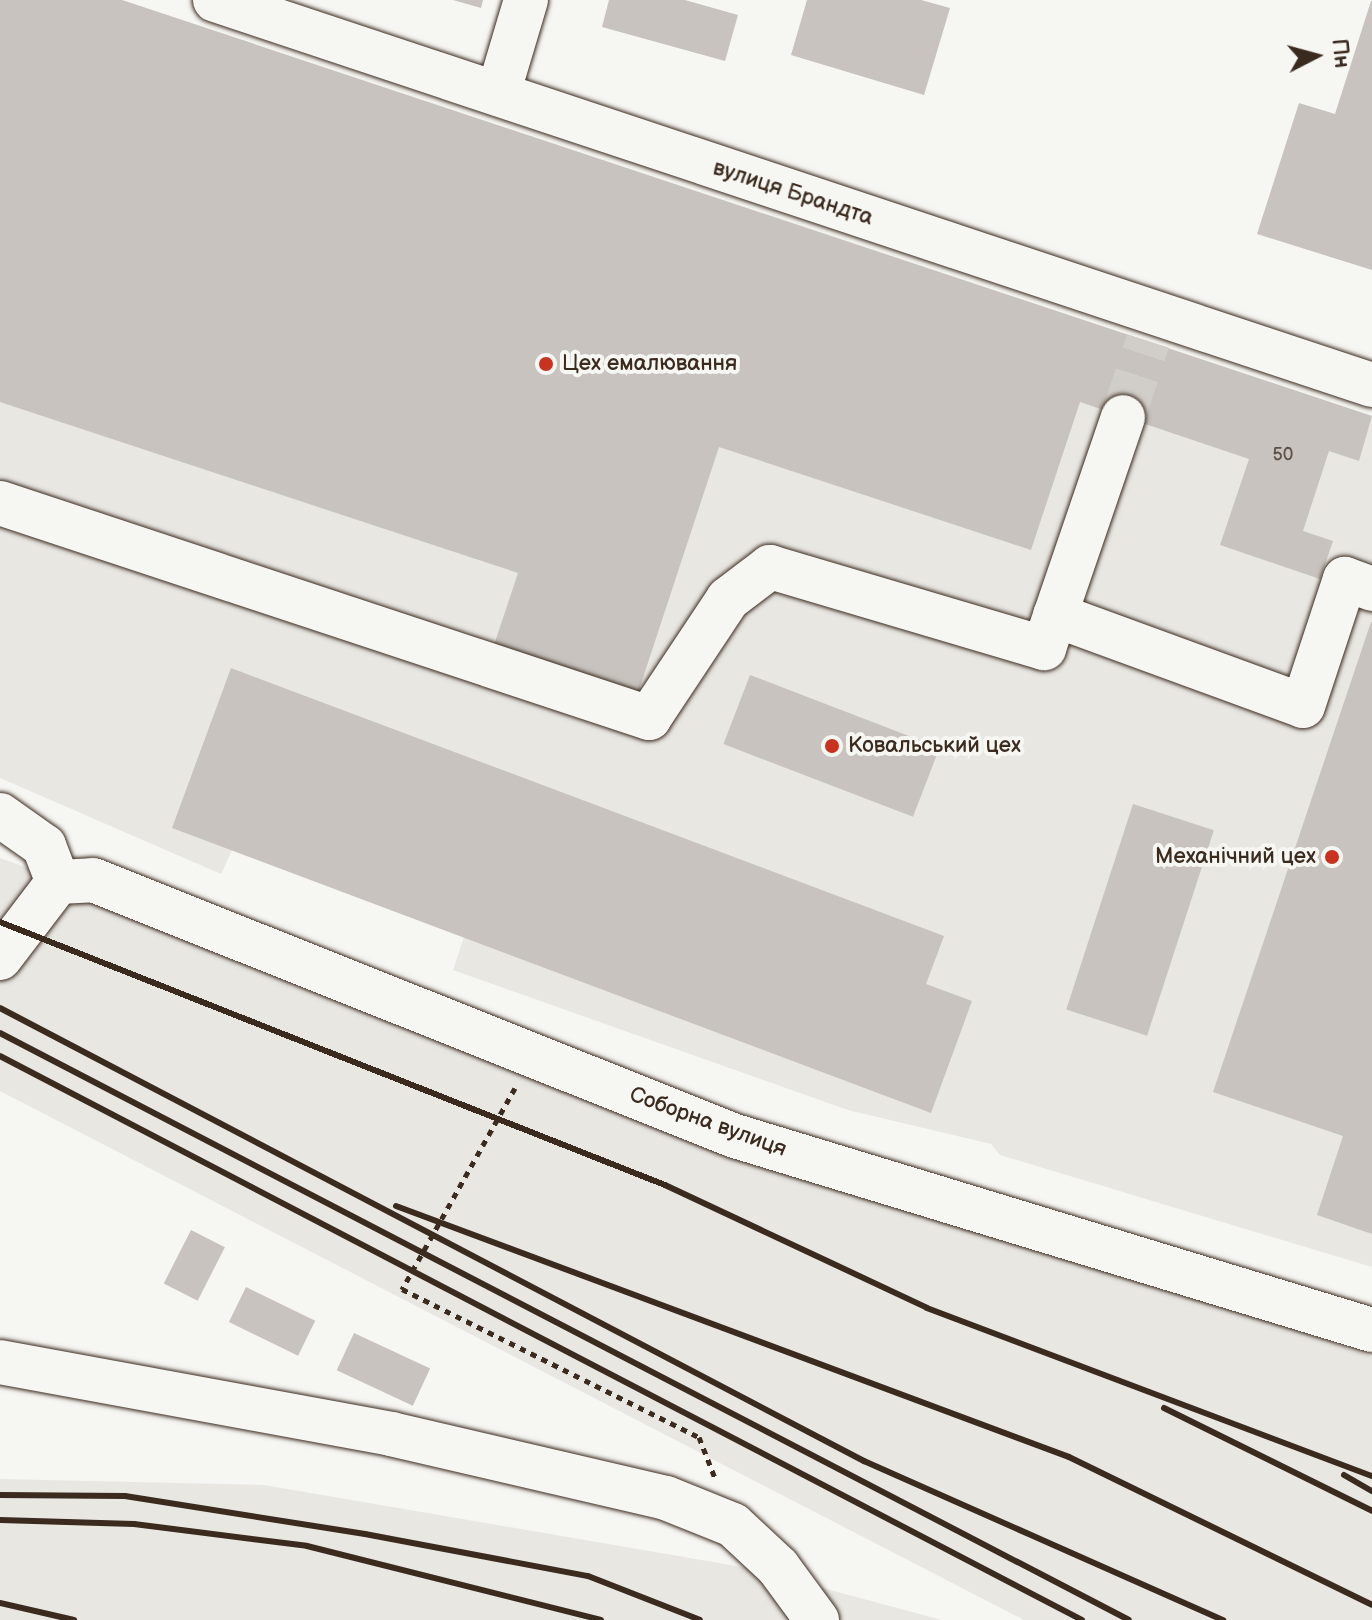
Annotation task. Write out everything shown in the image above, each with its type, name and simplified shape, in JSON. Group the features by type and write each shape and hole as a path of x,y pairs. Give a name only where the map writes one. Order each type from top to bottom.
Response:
{"main road":[{"name":"вулиця Брандта","path":"215,0 498,94 1153,327 1372,385"},
{"path":"498,94 526,0"},
{"path":"0,503 649,718 728,599 770,567 1044,648 1123,417"},
{"path":"1055,615 1303,706 1345,579 1372,589"},
{"path":"0,815 44,846 58,882 0,958"},
{"name":"Соборна вулиця","path":"58,882 93,880 735,1136 1372,1330"},
{"path":"0,1362 391,1434 666,1498 733,1525 778,1567 817,1620"}],"path":[{"path":"552,1063 519,1081 402,1289 699,1437 733,1525"}],"shaded area":[{"path":"0,0 122,0 1372,416 1372,1267 1000,1155 991,1144 848,1110 453,970 464,937 232,850 221,874 0,778"},
{"path":"0,858 1372,1357 1372,1620 1024,1620 0,1091"},
{"path":"0,1479 264,1485 748,1568 942,1620 0,1620"}],"building":[{"name":"Цех емалювання","path":"0,0 122,0 1372,416 1359,461 1329,451 1303,531 1333,541 1320,579 1220,545 1249,459 1080,402 1031,550 719,447 636,699 492,651 518,573 0,402"},
{"path":"453,0 483,0 481,8"},
{"path":"609,0 685,0 738,15 725,61 602,27"},
{"path":"807,0 921,0 950,8 924,95 791,55"},
{"path":"1371,1 1372,270 1257,234 1299,103 1335,114"},
{"name":"Механічний цех","path":"1371,622 1372,1234 1317,1215 1343,1136 1213,1092"},
{"path":"231,668 944,936 926,984 972,1001 931,1113 172,828"},
{"name":"Ковальський цех","path":"750,675 940,748 913,817 723,744"},
{"path":"1133,804 1214,830 1147,1036 1066,1009"},
{"path":"191,1230 225,1247 198,1301 164,1283"},
{"path":"246,1287 315,1321 298,1356 229,1322"},
{"path":"354,1333 430,1368 413,1406 337,1370"}],"tunnel":[{"path":"1123,417 1148,341"}],"railway":[{"path":"0,922 665,1185 927,1308 1372,1476"},
{"path":"0,1008 864,1461 1223,1620"},
{"path":"0,1033 1129,1620"},
{"path":"0,1056 1082,1620"},
{"path":"396,1206 1069,1457 1372,1605"},
{"path":"1164,1408 1372,1511"},
{"path":"1344,1475 1372,1491"},
{"path":"0,1495 125,1496 365,1534 588,1576 700,1620"},
{"path":"0,1520 134,1524 307,1546 601,1620"},
{"path":"0,1603 74,1620"}],"place":[{"name":"Цех емалювання","path":"546,364"},
{"name":"Ковальський цех","path":"832,746"},
{"name":"Механічний цех","path":"1332,857"}]}
